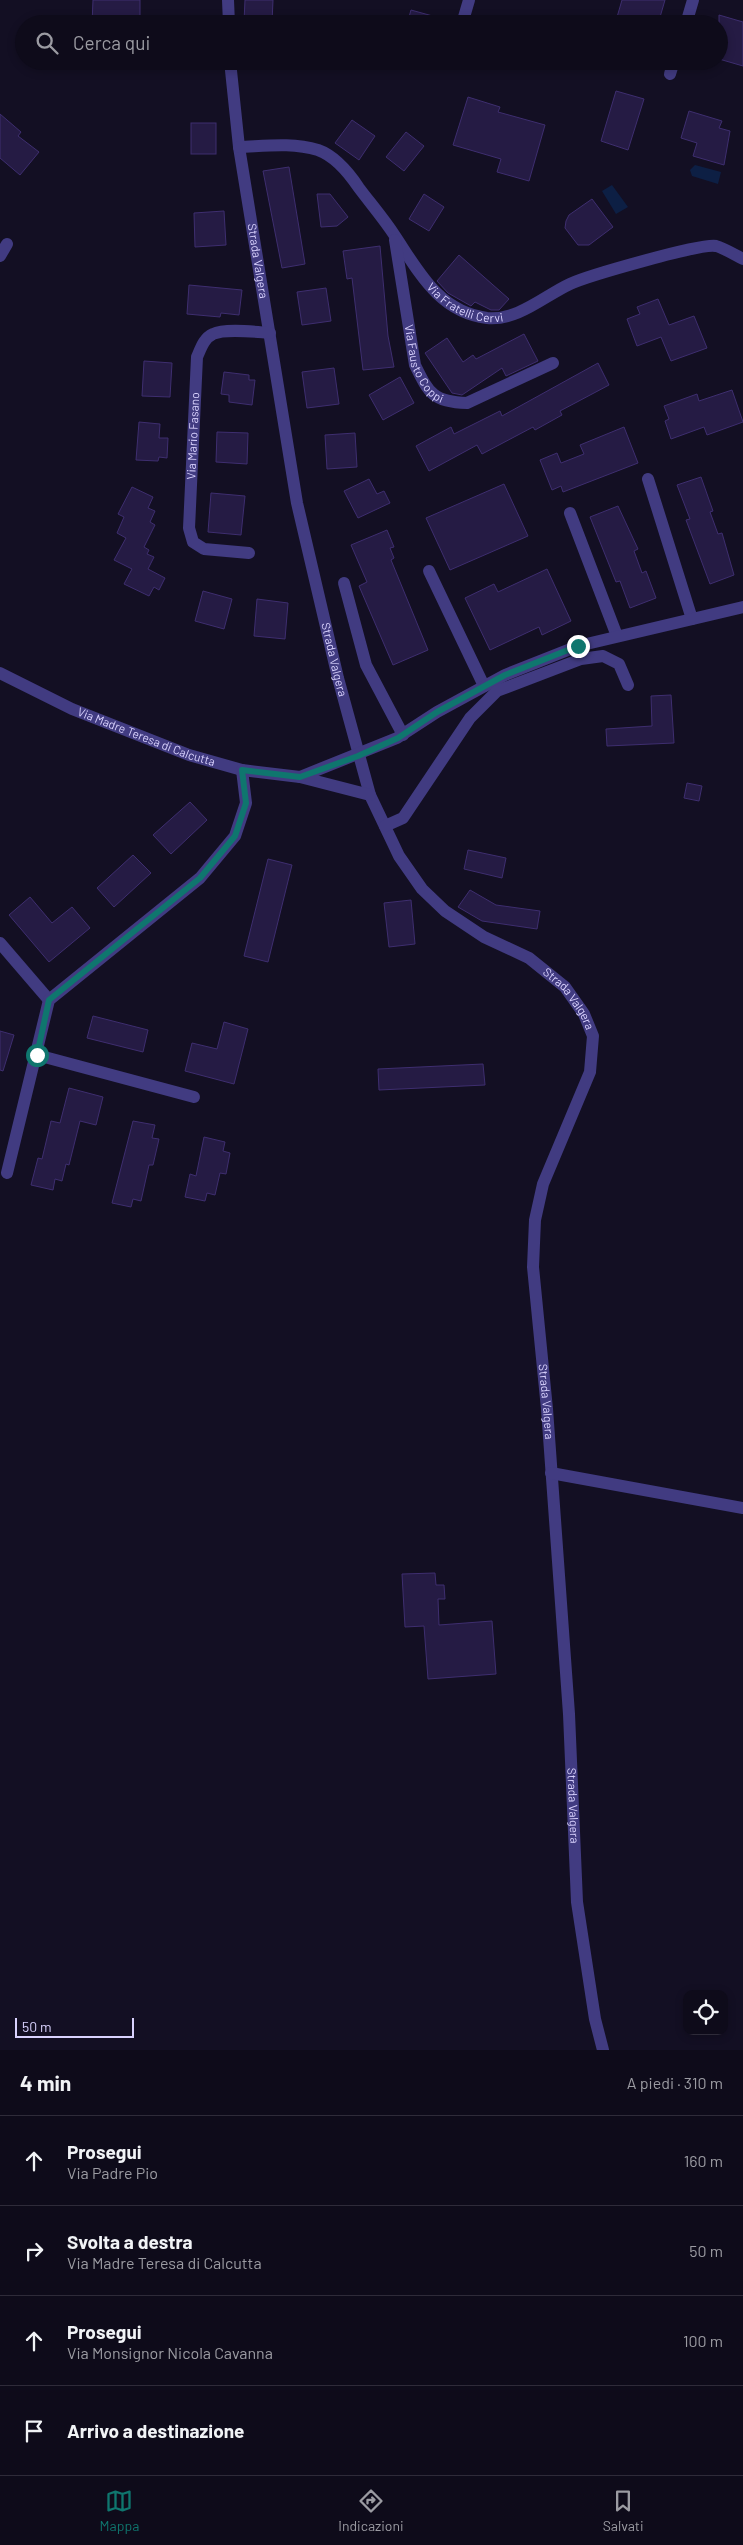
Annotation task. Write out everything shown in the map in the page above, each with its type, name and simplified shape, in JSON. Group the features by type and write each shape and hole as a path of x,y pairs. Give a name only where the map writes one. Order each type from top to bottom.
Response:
{"street":[{"path":"228,0 229,15"},
{"path":"465,15 469,0"},
{"path":"689,15 693,0"},
{"name":"Strada Valgera","path":"231,70 239,146 297,503 358,756 370,795 399,856 422,889 445,911 484,937 529,958 564,987 584,1014 593,1036 590,1072 543,1184 535,1220 533,1267 569,1714 577,1902 595,2019 603,2050"},
{"path":"670,74 671,70"},
{"name":"Via Fratelli Cervi","path":"239,146 287,145 318,150 332,158 353,179 394,235 422,279 440,297 464,310 488,318 511,316 571,283 675,253 715,246 743,259"},
{"name":"Via Fausto Coppi","path":"394,235 415,365 423,381 436,398 467,403 553,363"},
{"path":"0,256 7,244"},
{"name":"Via Mario Fasano","path":"249,553 204,549 193,542 189,528 197,357 203,342 213,334 226,332 270,333"},
{"path":"648,479 692,619"},
{"path":"570,513 617,636"},
{"path":"429,571 484,686"},
{"path":"344,583 366,665 403,735"},
{"name":"Via Madre Teresa di Calcutta","path":"300,777 358,756 403,735 505,675 578,646 743,607"},
{"path":"386,826 403,818 470,718 497,691 581,659 603,656 619,664 628,684"},
{"name":"Via Madre Teresa di Calcutta","path":"1,674 72,709 189,755 242,770 300,777 370,795"},
{"path":"7,1173 49,1000 200,878 235,836 246,803 242,770"},
{"path":"0,943 49,1000"},
{"path":"37,1055 194,1097"},
{"path":"551,1473 743,1508"}],"water":[{"path":"695,165 721,172 718,184 692,176 690,170"},
{"path":"612,185 628,207 616,214 602,191"}],"building":[{"path":"93,0 140,0 140,15 92,15"},
{"path":"245,0 273,0 272,15 244,15"},
{"path":"622,0 665,0 661,15 618,15"},
{"path":"411,10 429,15 410,15"},
{"path":"728,18 743,22 743,66 728,62"},
{"path":"616,91 644,99 628,150 601,141"},
{"path":"468,97 500,107 498,112 545,125 529,181 497,172 501,159 453,145"},
{"path":"689,111 722,121 719,128 730,131 724,165 693,156 697,143 681,138"},
{"path":"0,114 21,132 18,136 39,152 20,175 0,158"},
{"path":"352,120 375,136 359,160 335,143"},
{"path":"191,123 216,123 216,154 191,154"},
{"path":"406,132 424,146 404,171 386,157"},
{"path":"289,167 305,264 282,268 263,171"},
{"path":"317,194 330,194 348,217 337,226 321,227"},
{"path":"424,194 444,207 429,231 409,219"},
{"path":"592,199 613,227 589,245 578,245 565,228 566,221 569,215"},
{"path":"224,211 226,245 195,247 194,213"},
{"path":"380,246 388,336 394,367 363,370 352,278 347,279 343,251"},
{"path":"459,255 509,299 499,310 491,310 475,302 471,306 448,293 437,281"},
{"path":"189,285 242,290 239,315 221,313 220,317 187,314"},
{"path":"326,288 331,321 302,325 297,292"},
{"path":"658,299 669,325 694,316 707,348 671,361 661,337 637,346 627,319 640,314 637,307"},
{"path":"524,334 538,361 506,376 502,368 462,395 452,393 425,353 447,338 463,362 473,355 476,359"},
{"path":"144,361 172,363 170,397 142,396"},
{"path":"598,363 609,385 560,411 562,415 535,430 533,427 482,454 477,445 429,471 416,446 451,427 454,434 500,411 502,416"},
{"path":"334,368 339,404 307,408 302,372"},
{"path":"224,372 249,375 249,380 255,380 252,405 229,402 229,395 221,394"},
{"path":"400,377 414,403 383,420 369,395"},
{"path":"732,390 743,422 707,435 704,427 671,439 665,421 669,419 664,406 697,394 699,401"},
{"path":"139,422 160,424 159,438 168,438 167,458 159,457 158,461 136,460"},
{"path":"624,427 638,463 563,492 561,486 552,490 540,460 557,453 561,463 584,454 580,445"},
{"path":"217,432 248,433 247,464 216,462"},
{"path":"355,433 357,467 327,469 325,435"},
{"path":"701,477 713,511 710,512 718,534 722,533 734,575 710,584 686,520 690,519 677,485"},
{"path":"369,479 377,494 384,491 390,503 358,518 344,491"},
{"path":"504,484 528,536 450,570 426,518"},
{"path":"132,487 153,497 148,508 155,511 150,522 155,525 144,547 149,550 147,554 154,557 148,569 165,578 159,590 154,587 149,596 124,584 132,569 114,560 126,538 117,533 124,517 118,514"},
{"path":"211,493 245,496 241,535 208,532"},
{"path":"618,506 638,549 634,551 642,573 646,571 656,598 630,608 620,581 616,582 590,517"},
{"path":"387,530 394,547 390,548 394,558 391,560 428,650 393,665 359,586 367,582 351,545"},
{"path":"547,569 571,621 542,635 539,627 490,650 465,598 494,584 498,592"},
{"path":"203,591 232,599 224,629 195,621"},
{"path":"257,599 288,603 285,639 254,636"},
{"path":"671,695 674,743 607,746 606,729 652,726 651,696"},
{"path":"687,783 702,786 699,801 684,798"},
{"path":"190,802 207,820 171,854 153,835"},
{"path":"468,850 506,858 502,878 464,869"},
{"path":"133,855 151,873 114,907 97,888"},
{"path":"268,859 292,865 268,962 244,956"},
{"path":"470,890 496,905 540,911 537,929 482,921 458,907"},
{"path":"30,897 52,923 72,907 90,928 49,962 9,915"},
{"path":"411,900 415,944 389,947 384,903"},
{"path":"93,1016 148,1030 143,1052 87,1038"},
{"path":"224,1022 248,1029 234,1084 185,1071 192,1043 217,1049"},
{"path":"0,1031 14,1035 3,1071 0,1070"},
{"path":"483,1064 485,1085 379,1090 378,1069"},
{"path":"69,1088 103,1097 96,1125 80,1121 69,1165 66,1164 62,1181 55,1179 53,1190 31,1185 38,1158 42,1159 51,1121 60,1123"},
{"path":"133,1121 155,1125 152,1138 159,1139 153,1165 149,1165 141,1201 133,1199 131,1207 112,1203"},
{"path":"204,1137 225,1142 223,1151 230,1153 226,1174 220,1173 215,1195 207,1193 205,1201 185,1197 190,1174 196,1176"},
{"path":"435,1573 436,1585 444,1585 445,1599 438,1599 439,1625 492,1621 496,1674 428,1679 424,1626 405,1627 402,1574"}],"route":[{"path":"37,1055 49,1000 200,878 235,836 246,803 242,770 300,777 358,756 398,738 437,712 505,675 578,646"}]}
